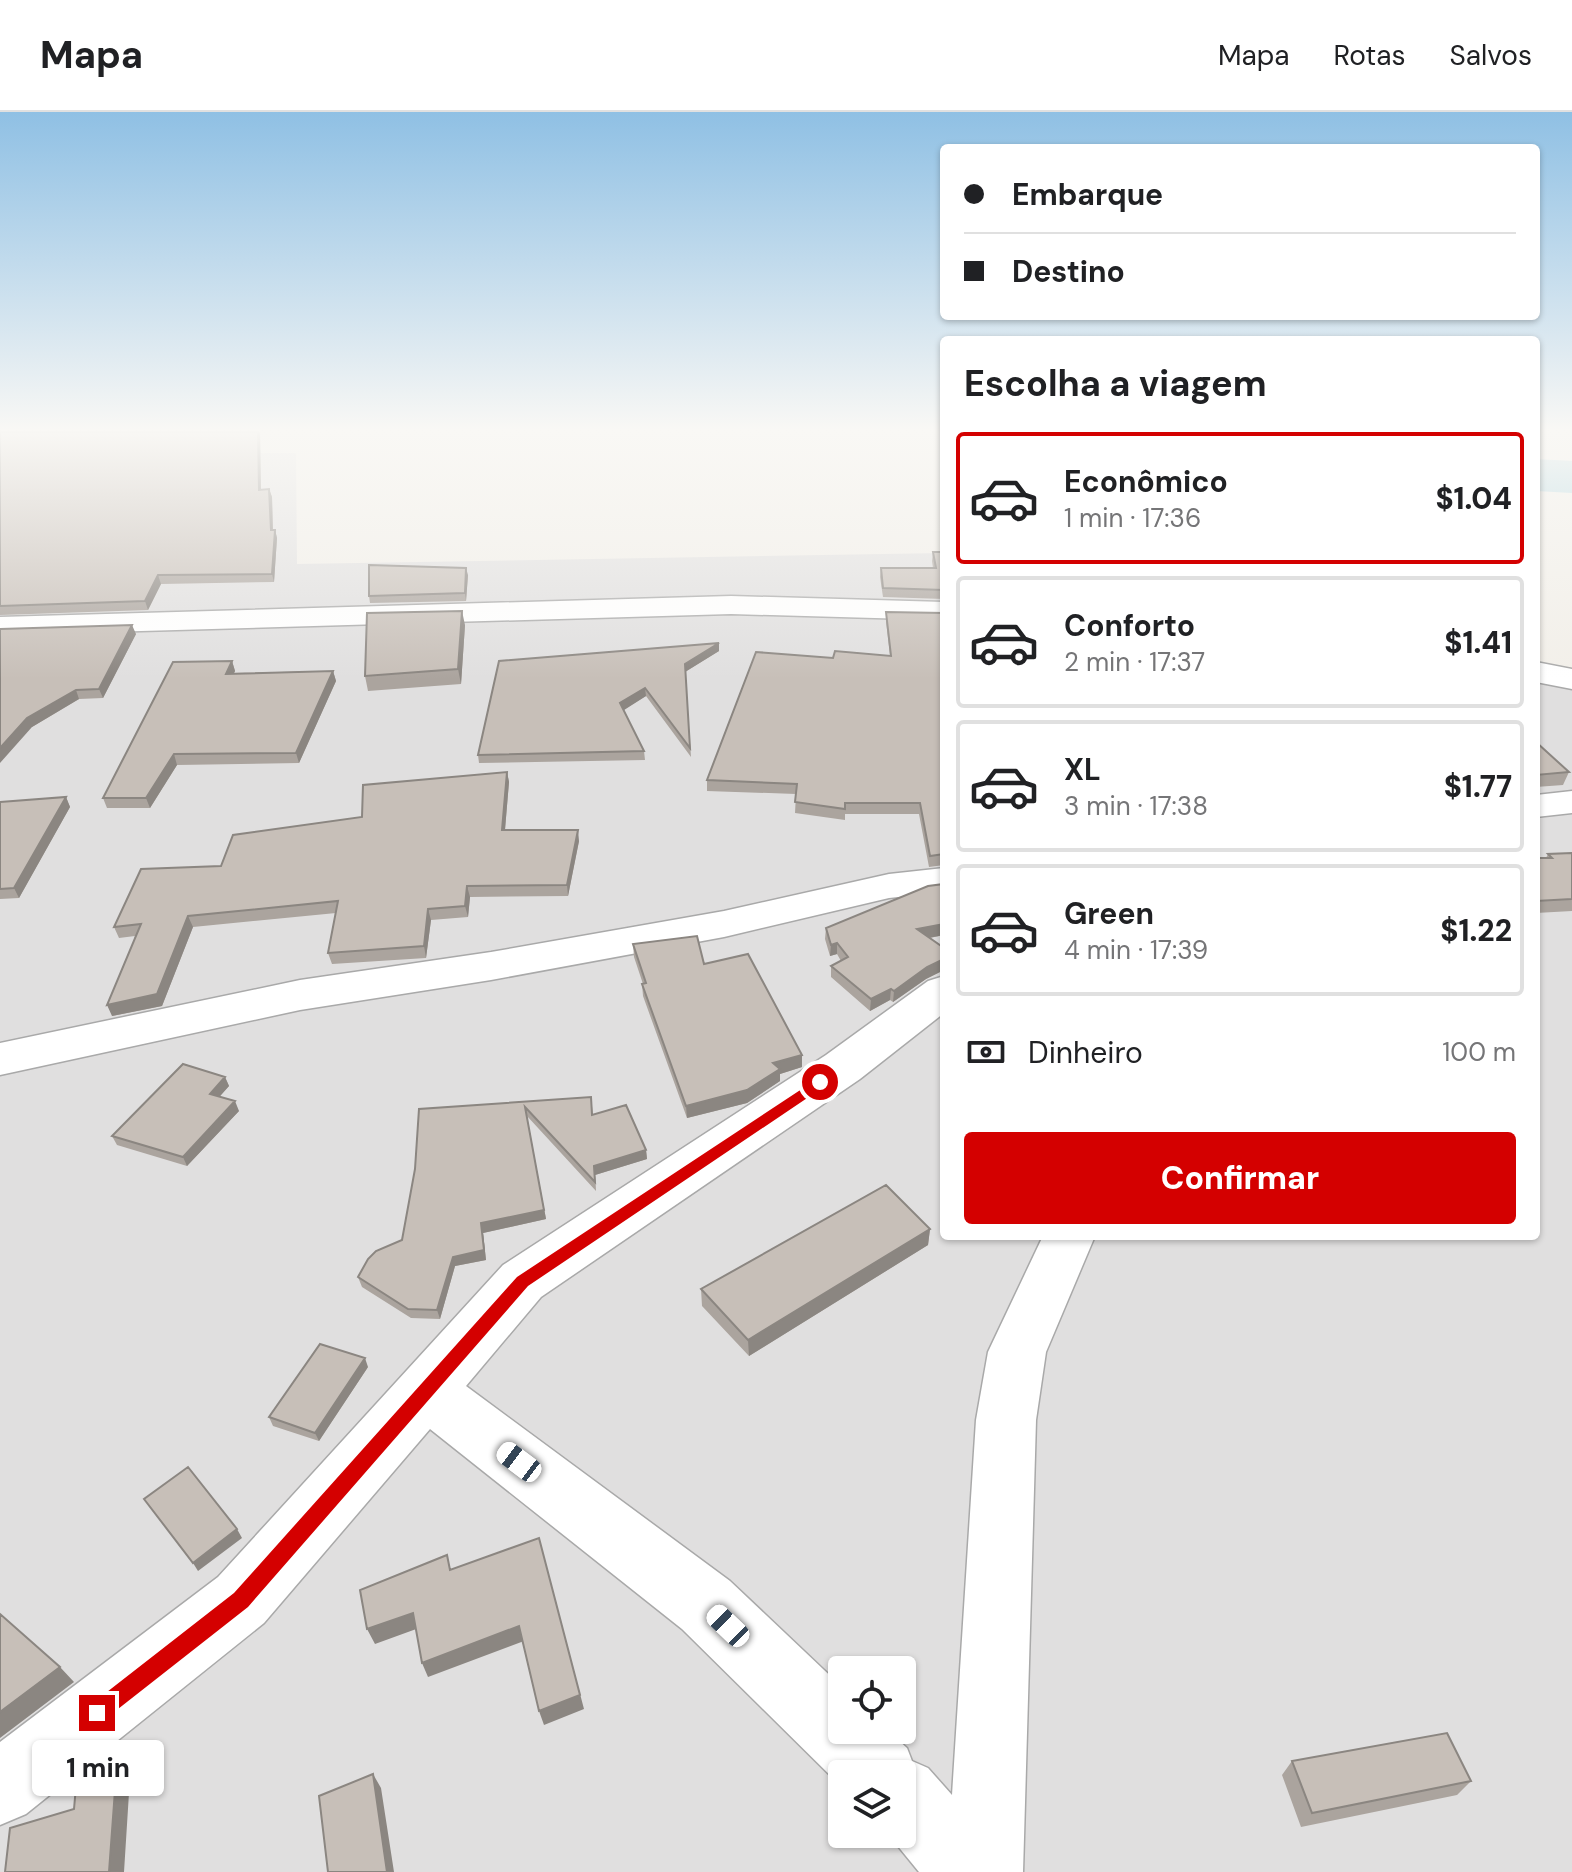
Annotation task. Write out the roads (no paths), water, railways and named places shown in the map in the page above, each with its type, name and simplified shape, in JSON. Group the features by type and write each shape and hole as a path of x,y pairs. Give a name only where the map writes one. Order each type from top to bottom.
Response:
{"street":[{"path":"0,626 731,605 940,611"},
{"path":"1540,673 1572,679"},
{"path":"1540,806 1572,802"},
{"path":"0,1059 300,995 491,966 724,924 889,886 940,880"},
{"path":"0,1788 241,1600 522,1281 843,1067 940,994"},
{"path":"985,1872 1006,1420 1017,1352 1067,1240"},
{"path":"426,1391 706,1605 867,1760"},
{"path":"916,1811 968,1872"}]}
